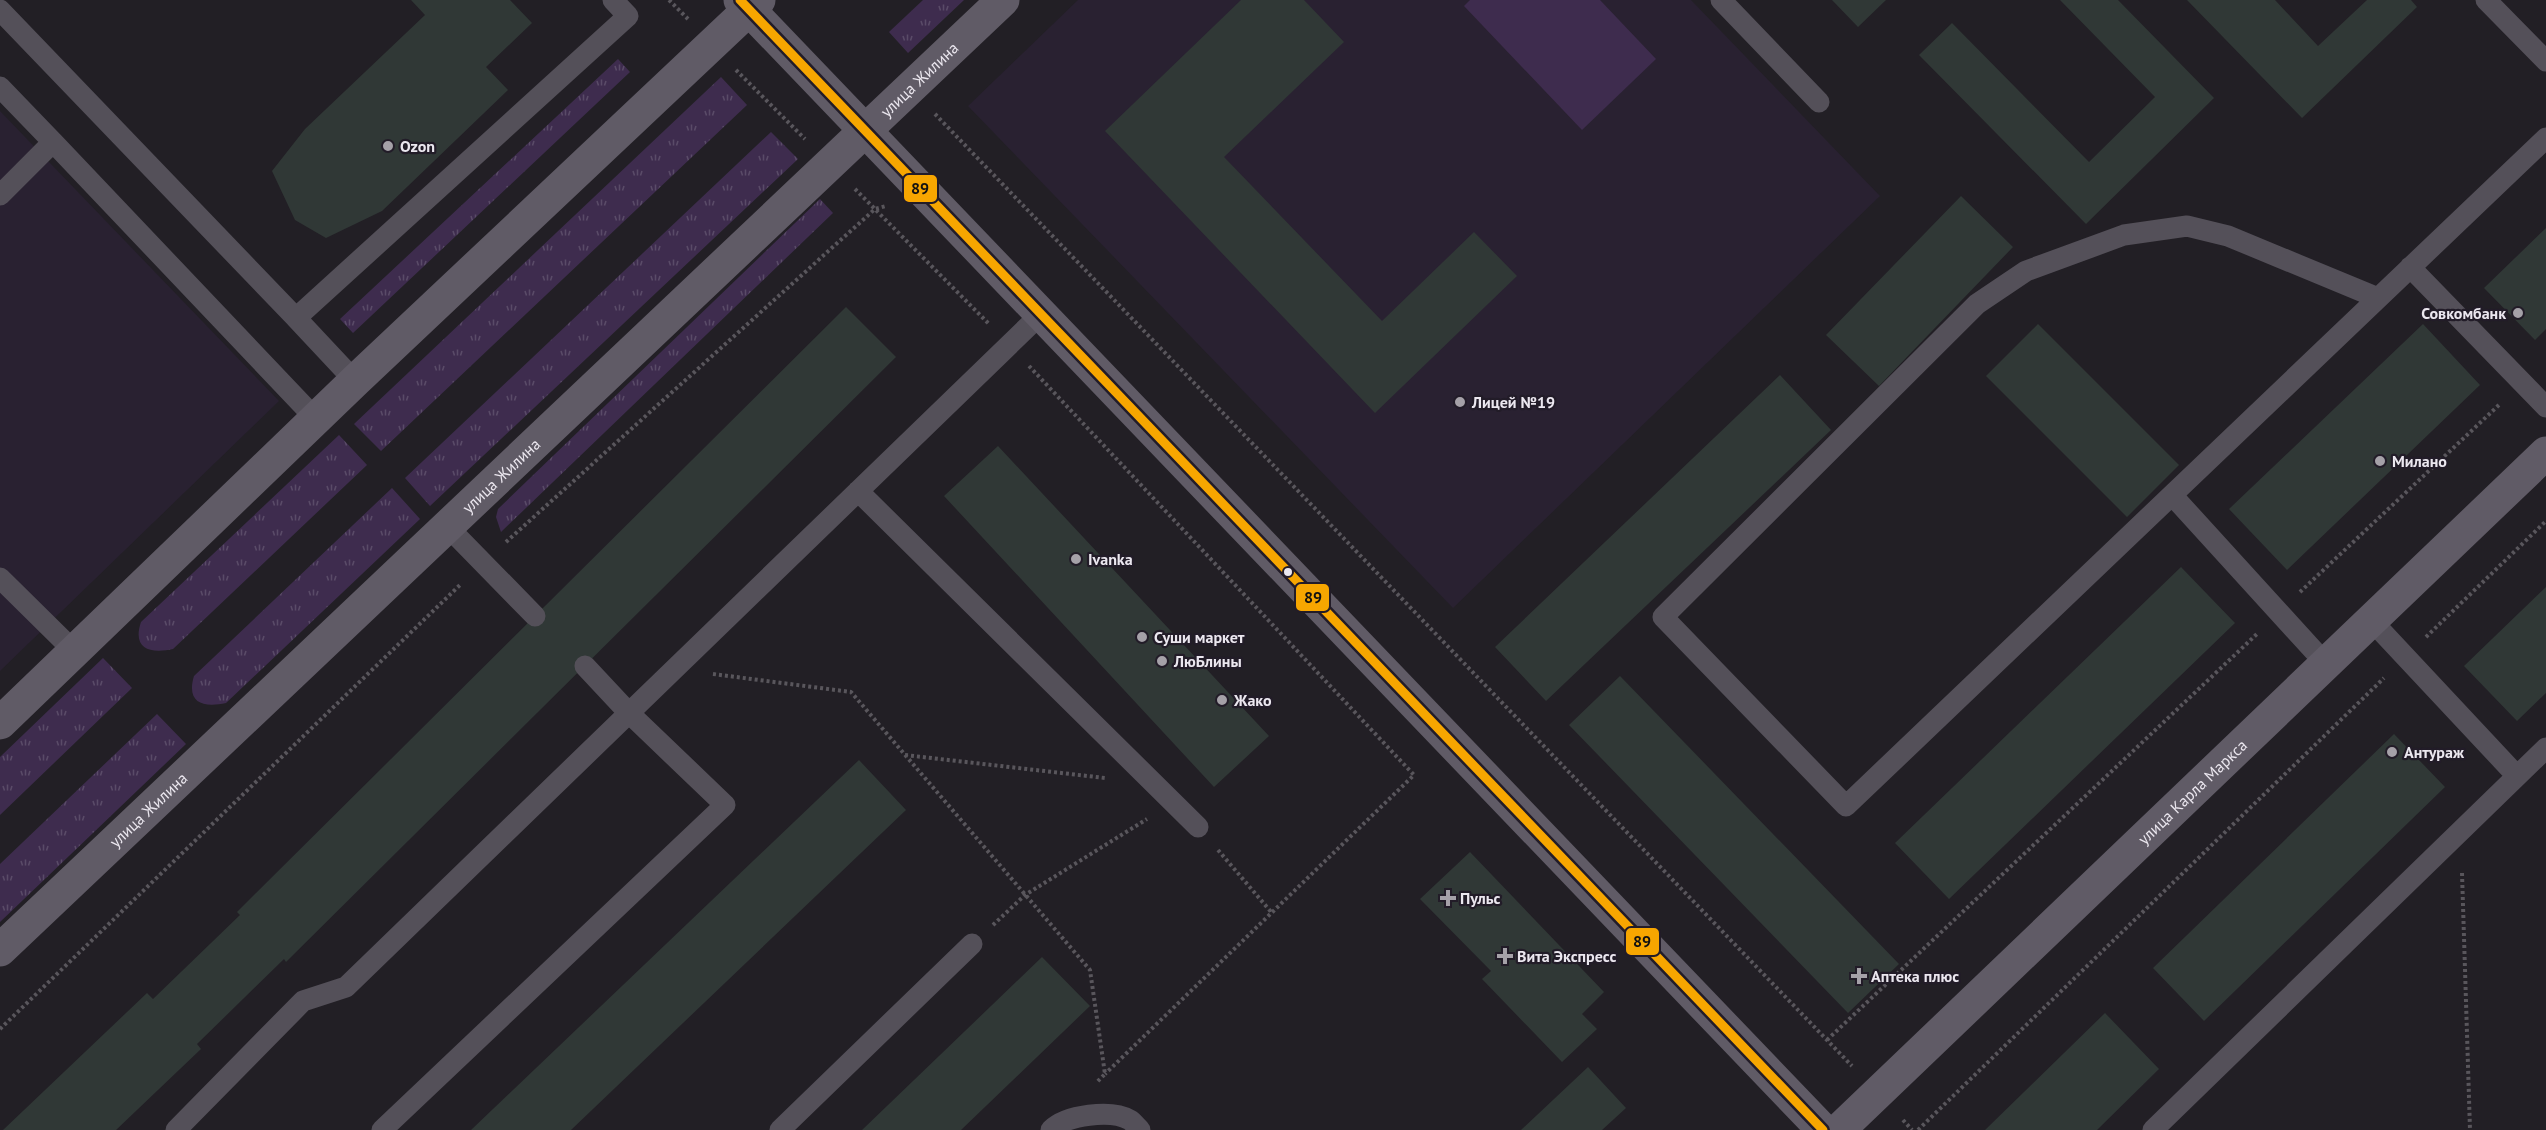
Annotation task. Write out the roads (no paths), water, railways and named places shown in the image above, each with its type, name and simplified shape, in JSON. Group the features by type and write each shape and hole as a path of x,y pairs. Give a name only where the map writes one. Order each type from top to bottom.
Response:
{"street":[{"name":"улица Жилина","path":"0,950 1003,0"},
{"path":"0,723 749,3 924,194 1823,1130"},
{"name":"улица Карла Маркса","path":"1839,1130 2546,453"}],"lane":[{"path":"296,318 628,16 613,0"},
{"path":"1721,0 1819,102"},
{"path":"2486,0 2546,61"},
{"path":"0,10 356,381"},
{"path":"0,87 316,419"},
{"path":"2378,298 2228,236 2187,226 2124,235 2026,271 1977,304 1663,617 1846,806 2546,138"},
{"path":"0,195 53,142"},
{"path":"2410,267 2546,407"},
{"path":"176,1130 303,1001 346,987 1040,315"},
{"path":"858,491 1198,827"},
{"path":"2172,495 2326,664"},
{"path":"447,526 535,616"},
{"path":"0,578 75,652"},
{"path":"2372,620 2517,776"},
{"path":"382,1130 725,805 628,712 585,666"},
{"path":"2153,1130 2546,748"},
{"path":"780,1130 972,944"},
{"path":"1053,1128 1092,1113 1129,1119 1140,1130"}],"place":[{"name":"Ozon","path":"388,146"},
{"name":"Совкомбанк","path":"2518,313"},
{"name":"Лицей №19","path":"1460,402"},
{"name":"Милано","path":"2380,461"},
{"name":"Ivanka","path":"1076,559"},
{"name":"Суши маркет","path":"1142,637"},
{"name":"ЛюБлины","path":"1162,661"},
{"name":"Жако","path":"1222,700"},
{"name":"Антураж","path":"2392,752"},
{"name":"Пульс","path":"1448,898"},
{"name":"Вита Экспресс","path":"1505,956"},
{"name":"Аптека плюс","path":"1859,976"}]}
